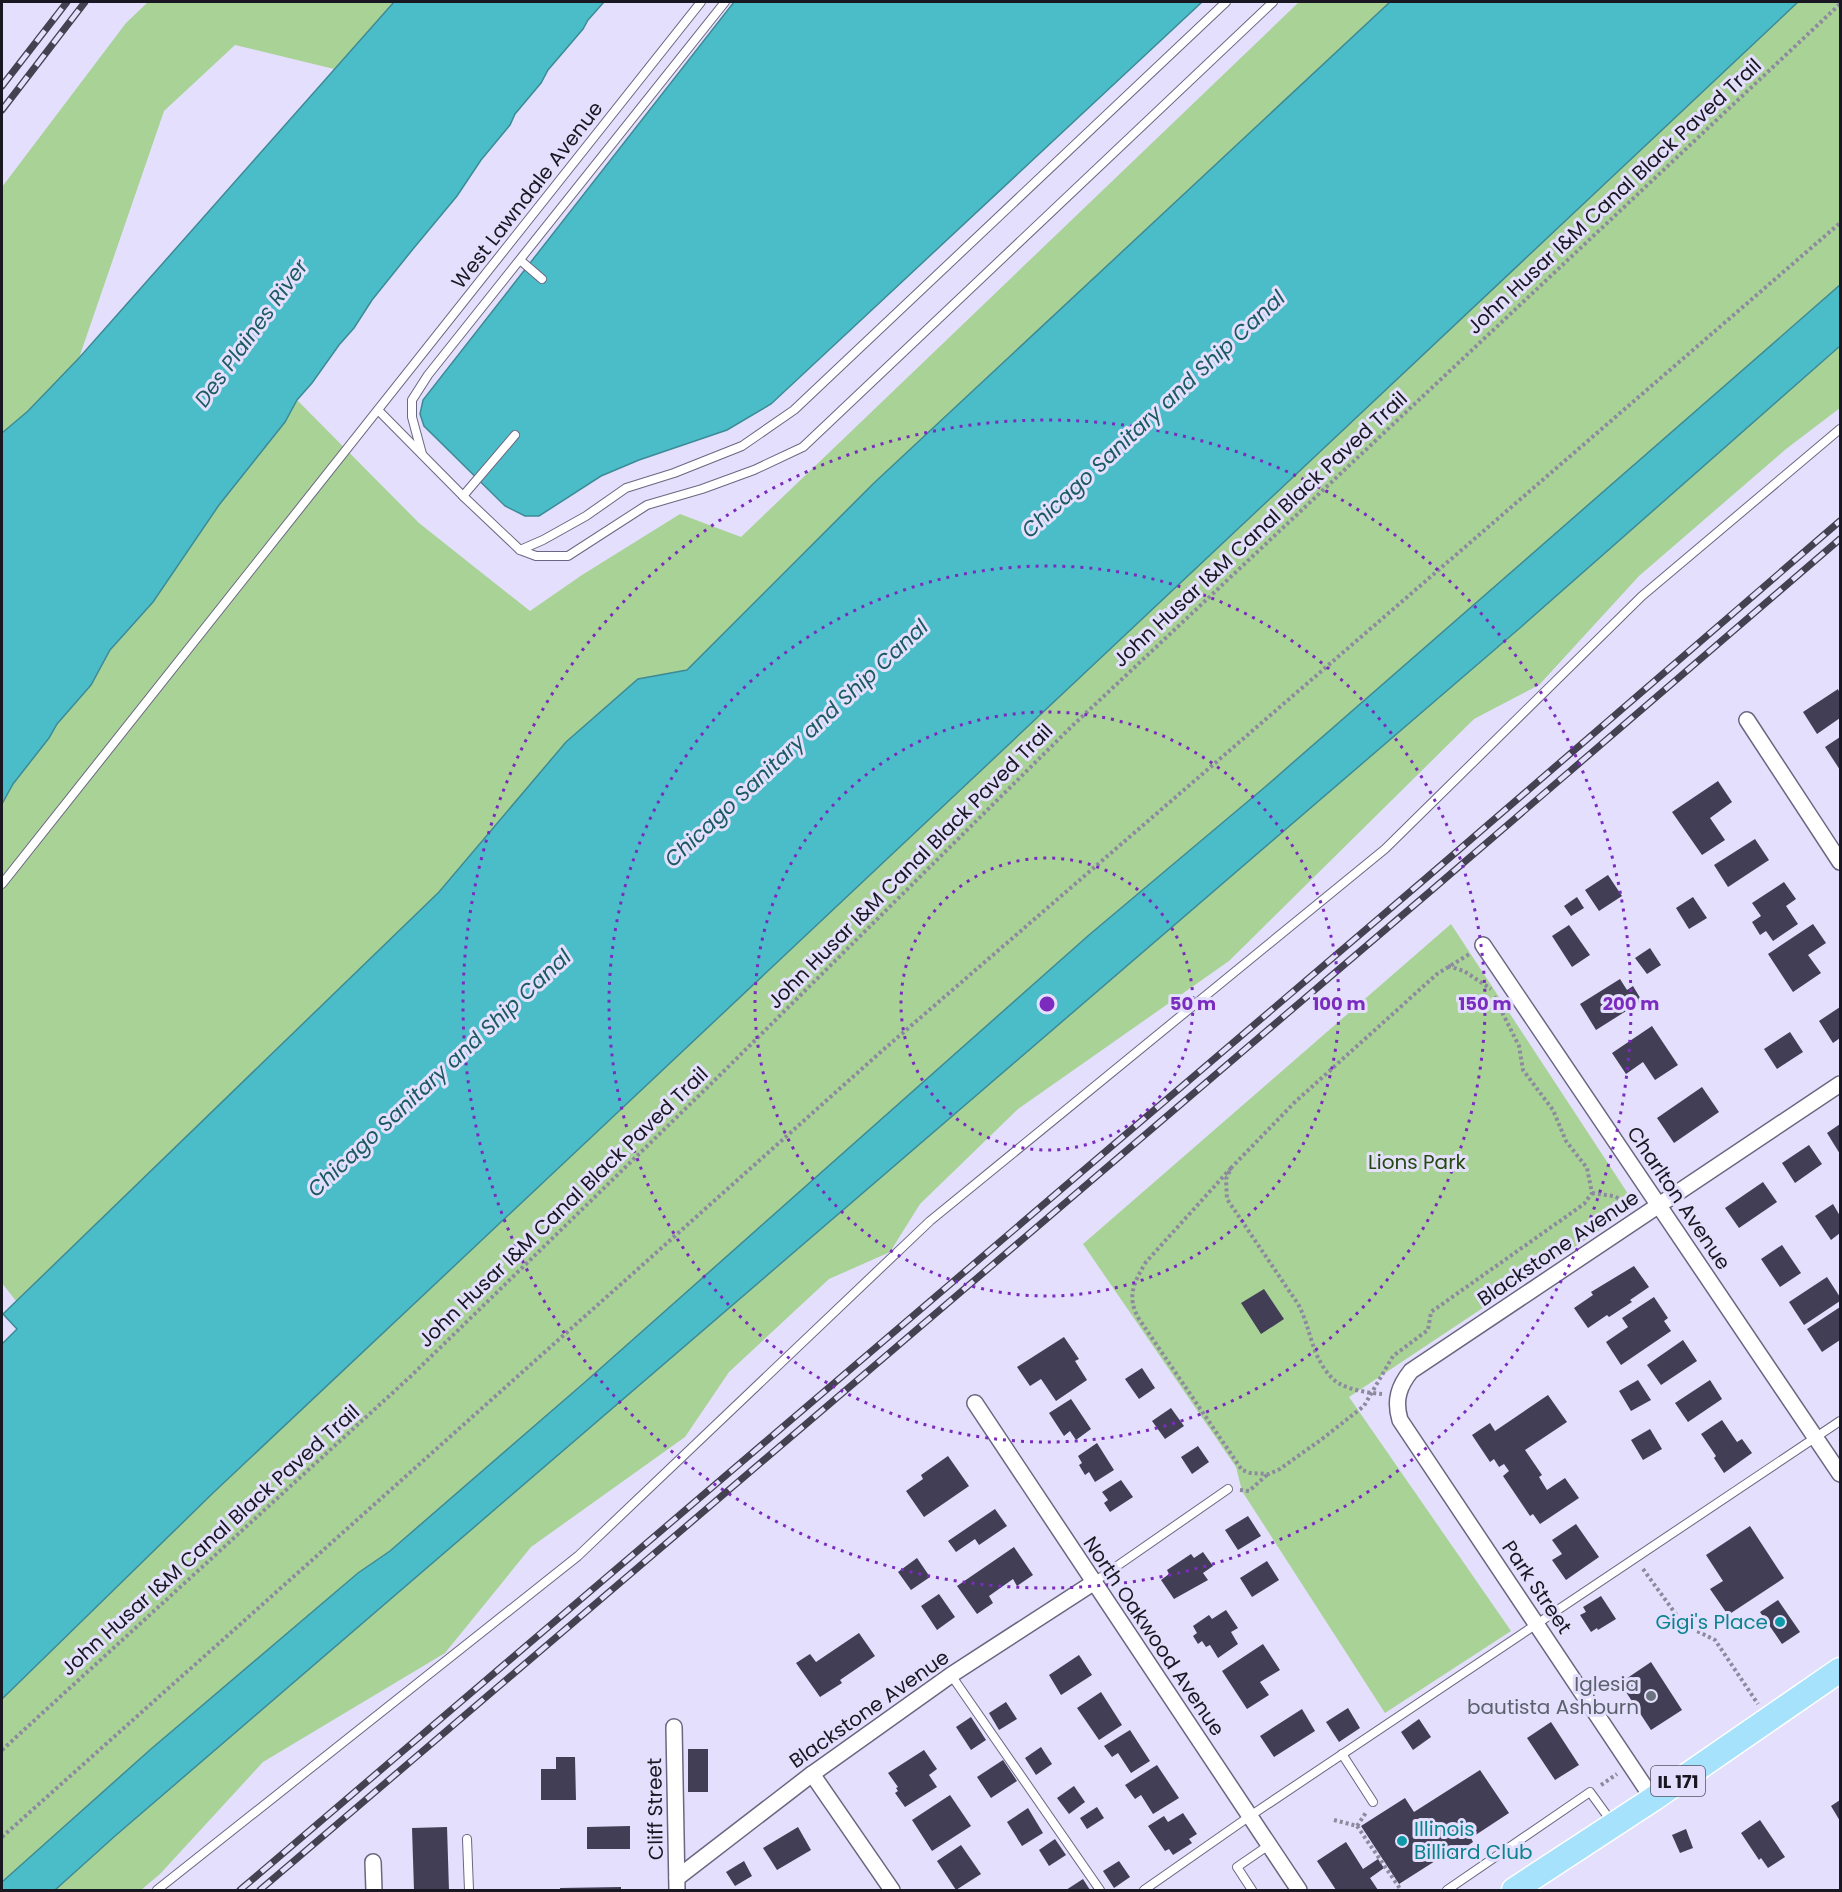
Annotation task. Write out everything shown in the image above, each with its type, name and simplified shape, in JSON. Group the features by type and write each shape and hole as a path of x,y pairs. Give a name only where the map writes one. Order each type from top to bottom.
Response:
{"main road":[{"name":"IL 171","path":"1514,1890 1653,1799 1840,1670"}],"street":[{"path":"1747,720 1840,862"},
{"name":"Charlton Avenue","path":"1484,945 1653,1210 1817,1437 1840,1474"},
{"name":"Blackstone Avenue","path":"1397,1395 1402,1382 1411,1371 1840,1084"},
{"name":"Park Street","path":"1397,1395 1396,1408 1400,1420 1653,1799"},
{"name":"North Oakwood Avenue","path":"975,1403 1299,1890"},
{"name":"Blackstone Avenue","path":"677,1884 812,1774 951,1675 1093,1583"},
{"name":"Cliff Street","path":"674,1727 677,1884"},
{"path":"812,1774 892,1890"},
{"path":"373,1862 374,1890"}],"lane":[{"name":"West Lawndale Avenue","path":"2,884 701,2"},
{"path":"423,455 412,417 412,400 428,375 724,2"},
{"path":"520,550 586,516 626,488 674,473 742,446 794,410 1226,2"},
{"path":"378,410 520,550 536,555 568,555 647,505 702,489 754,470 803,447 1274,2"},
{"path":"520,260 542,279"},
{"path":"157,1890 578,1556 930,1221 1385,849 1642,596 1840,429"},
{"path":"463,496 516,435"},
{"path":"1144,1890 1342,1754 1840,1421"},
{"path":"1093,1583 1228,1489"},
{"path":"951,1675 1100,1890"},
{"path":"1342,1754 1373,1802"},
{"path":"1447,1890 1590,1792 1614,1825"},
{"path":"467,1839 469,1890"},
{"path":"1252,1890 1237,1867 1269,1845"}],"path":[{"name":"John Husar I&M Canal Black Paved Trail","path":"2,1750 411,1376 718,1077 1070,728 1840,4"},
{"path":"2,1837 883,1050 1840,223"},
{"path":"1269,1474 1242,1470 1139,1319 1133,1309 1131,1299 1138,1276 1146,1262 1231,1168 1295,1102 1437,974 1484,945"},
{"path":"1228,1489 1249,1491 1364,1406 1393,1356 1428,1330 1431,1312 1584,1204 1592,1193 1587,1168 1566,1141 1553,1110 1523,1070 1519,1046 1490,988 1464,971 1448,966"},
{"path":"1231,1168 1226,1179 1227,1199 1298,1304 1305,1317 1318,1357 1330,1375 1340,1384 1371,1393 1397,1395"},
{"path":"1592,1193 1613,1196 1653,1210"},
{"path":"1635,1558 1683,1624 1715,1640 1768,1719"},
{"path":"1590,1792 1618,1773"},
{"path":"1357,1826 1373,1802"},
{"path":"1334,1820 1357,1826 1401,1890"}],"green space":[{"path":"148,2 394,2 334,69 235,45 164,111 79,358 28,411 2,433 2,187 126,23"},
{"path":"1299,2 1390,2 874,483 687,670 638,679 566,742 439,892 16,1301 2,1283 2,804 13,784 49,738 57,724 91,685 110,650 153,602 219,505 285,422 297,400 419,523 530,611 582,575 680,514 741,537"},
{"path":"1798,2 1840,2 1840,285 1265,787 1089,935 584,1383 390,1551 358,1573 151,1749 2,1882 2,1699 214,1492"},
{"path":"1840,346 1840,408 1786,449 1639,576 1539,685 1474,719 1229,961 1018,1109 920,1204 890,1252 829,1279 729,1372 685,1437 531,1547 445,1653 263,1762 160,1874 141,1890 55,1890 1521,627"},
{"name":"Lions Park","path":"1451,924 1636,1206 1349,1397 1511,1631 1385,1713 1242,1491 1236,1467 1083,1244"}],"water":[{"name":"Des Plaines River","path":"394,2 604,2 548,70 541,83 515,114 510,125 481,160 457,196 372,300 354,328 297,400 285,422 219,505 153,602 110,650 91,685 57,724 49,738 13,784 2,804 2,433 28,411 79,358"},
{"path":"734,2 1202,2 771,404 727,430 639,460 601,476 539,516 525,516 505,506 424,426 420,414 423,400"},
{"name":"Chicago Sanitary and Ship Canal","path":"1390,2 1798,2 214,1492 2,1699 2,1344 17,1329 3,1314 439,892 566,742 638,679 687,670 874,483"},
{"path":"1840,285 1840,346 1521,627 55,1890 2,1890 2,1882 151,1749 358,1573 390,1551 584,1383 1089,935 1265,787"}],"building":[{"path":"1838,689 1840,718 1817,734 1803,712"},
{"path":"1840,737 1840,770 1825,747"},
{"path":"1718,781 1732,802 1710,818 1725,840 1702,855 1672,812"},
{"path":"1755,839 1769,860 1728,887 1714,865"},
{"path":"1608,875 1622,896 1599,911 1585,890"},
{"path":"1784,882 1796,899 1786,906 1798,924 1773,941 1766,931 1760,935 1752,922 1761,916 1752,903"},
{"path":"1577,897 1584,908 1571,916 1564,906"},
{"path":"1693,897 1707,918 1689,929 1676,908"},
{"path":"1813,924 1826,943 1808,955 1821,973 1793,992 1768,954"},
{"path":"1569,925 1590,955 1572,967 1552,936"},
{"path":"1650,948 1661,965 1647,974 1635,958"},
{"path":"1620,979 1627,990 1633,986 1642,1001 1596,1030 1580,1004"},
{"path":"1840,1007 1840,1038 1833,1043 1819,1021"},
{"path":"1652,1026 1678,1065 1655,1080 1643,1062 1626,1074 1612,1053"},
{"path":"1790,1032 1803,1052 1777,1069 1764,1049"},
{"path":"1702,1087 1719,1112 1674,1143 1657,1118"},
{"path":"1840,1124 1840,1154 1827,1133"},
{"path":"1809,1145 1822,1164 1795,1183 1782,1163"},
{"path":"1763,1182 1777,1202 1739,1228 1725,1208"},
{"path":"1833,1204 1840,1216 1840,1233 1831,1240 1815,1216"},
{"path":"1782,1245 1801,1273 1780,1287 1761,1259"},
{"path":"1634,1266 1649,1287 1630,1300 1632,1302 1588,1328 1574,1308 1593,1295 1591,1292"},
{"path":"1827,1277 1840,1297 1840,1301 1804,1325 1789,1302"},
{"path":"1264,1289 1284,1319 1261,1334 1241,1303"},
{"path":"1654,1297 1668,1318 1664,1321 1671,1331 1621,1365 1606,1342 1628,1327 1622,1318"},
{"path":"1840,1307 1840,1340 1822,1352 1807,1329"},
{"path":"1064,1337 1079,1359 1075,1361 1087,1380 1056,1401 1041,1379 1030,1386 1017,1367"},
{"path":"1683,1340 1697,1361 1661,1385 1647,1365"},
{"path":"1142,1368 1155,1388 1139,1399 1125,1379"},
{"path":"1638,1380 1651,1400 1631,1411 1619,1391"},
{"path":"1710,1380 1722,1399 1688,1422 1675,1403"},
{"path":"1548,1395 1567,1422 1525,1450 1542,1475 1539,1477 1547,1490 1565,1478 1579,1498 1540,1524 1533,1514 1530,1516 1503,1476 1509,1471 1504,1464 1499,1467 1494,1459 1490,1462 1472,1435 1490,1423 1495,1431"},
{"path":"1071,1399 1091,1429 1076,1440 1070,1431 1064,1436 1049,1413"},
{"path":"1171,1408 1184,1426 1165,1439 1152,1421"},
{"path":"1722,1420 1737,1442 1742,1439 1752,1453 1724,1473 1701,1434"},
{"path":"1650,1429 1662,1449 1643,1460 1631,1440"},
{"path":"1097,1443 1114,1470 1095,1482 1089,1472 1085,1475 1079,1465 1082,1463 1078,1456"},
{"path":"1198,1446 1209,1462 1192,1474 1181,1457"},
{"path":"948,1456 969,1486 924,1517 906,1491 923,1479 921,1475"},
{"path":"1121,1480 1133,1497 1110,1512 1104,1503 1108,1500 1102,1492"},
{"path":"995,1509 1007,1526 979,1545 975,1539 956,1552 948,1541"},
{"path":"1248,1516 1261,1536 1238,1550 1225,1530"},
{"path":"1576,1524 1599,1557 1566,1580 1552,1560 1562,1554 1552,1540"},
{"path":"1750,1526 1784,1578 1728,1615 1710,1589 1723,1581 1706,1555"},
{"path":"1014,1547 1033,1575 1017,1586 1013,1579 989,1596 993,1603 977,1614 957,1586"},
{"path":"1203,1552 1213,1566 1203,1573 1208,1580 1174,1599 1161,1580 1169,1574 1167,1570 1191,1554 1194,1558"},
{"path":"917,1558 930,1577 911,1590 898,1572"},
{"path":"1267,1561 1279,1580 1252,1597 1240,1578"},
{"path":"939,1594 955,1617 937,1630 921,1606"},
{"path":"1601,1596 1616,1619 1591,1632 1580,1615 1586,1612 1583,1607"},
{"name":"Gigi's Place","path":"1778,1600 1800,1632 1782,1644 1760,1612"},
{"path":"1226,1610 1238,1628 1231,1632 1238,1644 1218,1658 1210,1645 1206,1647 1202,1641 1198,1644 1193,1636 1197,1633 1193,1626 1209,1615 1212,1619"},
{"path":"859,1633 875,1656 840,1680 842,1683 820,1697 796,1663 810,1654 816,1662"},
{"path":"1263,1644 1280,1670 1260,1682 1269,1695 1247,1709 1222,1671"},
{"path":"1079,1655 1092,1675 1061,1695 1049,1675"},
{"name":"Iglesia bautista Ashburn","path":"1651,1662 1682,1710 1651,1730 1620,1683"},
{"path":"1101,1692 1122,1725 1099,1740 1077,1708"},
{"path":"1006,1702 1017,1719 999,1730 989,1713"},
{"path":"1348,1708 1360,1728 1339,1742 1326,1722"},
{"path":"1302,1709 1315,1731 1274,1757 1260,1736"},
{"path":"971,1717 986,1740 971,1750 956,1727"},
{"path":"1419,1719 1431,1737 1413,1750 1401,1732"},
{"path":"1551,1722 1579,1765 1555,1780 1527,1738"},
{"path":"1130,1730 1150,1761 1131,1773 1118,1753 1112,1757 1104,1746"},
{"path":"1041,1747 1052,1764 1036,1775 1025,1758"},
{"path":"688,1749 708,1749 708,1792 688,1792"},
{"path":"924,1750 937,1769 929,1775 937,1787 905,1807 895,1793 898,1787 888,1773"},
{"path":"556,1757 575,1757 576,1800 541,1800 541,1769 556,1769"},
{"path":"1003,1760 1017,1781 991,1798 977,1777"},
{"path":"1157,1765 1179,1798 1153,1814 1141,1795 1135,1799 1125,1785"},
{"path":"1480,1770 1509,1813 1471,1838 1473,1842 1446,1860 1443,1856 1399,1884 1361,1826 1405,1798 1414,1812"},
{"path":"1074,1786 1085,1802 1069,1814 1057,1798"},
{"path":"950,1795 971,1826 932,1851 912,1820"},
{"path":"1840,1800 1840,1821 1831,1806"},
{"path":"1097,1807 1104,1818 1087,1829 1080,1818"},
{"path":"1028,1808 1043,1833 1022,1846 1007,1822"},
{"path":"1183,1813 1197,1834 1189,1839 1192,1843 1173,1855 1169,1849 1165,1851 1148,1826 1164,1816 1168,1822"},
{"path":"1760,1820 1785,1857 1768,1868 1761,1858 1759,1860 1741,1833"},
{"path":"630,1826 630,1849 587,1849 587,1827"},
{"path":"447,1827 449,1890 414,1890 412,1828"},
{"path":"798,1827 811,1850 777,1870 763,1848"},
{"path":"1686,1829 1693,1848 1680,1853 1672,1835"},
{"path":"1055,1839 1066,1855 1049,1866 1039,1850"},
{"path":"1346,1842 1363,1869 1378,1859 1384,1868 1370,1878 1378,1890 1336,1890 1317,1861"},
{"path":"961,1845 981,1874 956,1890 937,1861"},
{"path":"744,1861 752,1876 735,1886 726,1872"},
{"path":"1119,1861 1130,1877 1114,1888 1103,1871"},
{"path":"1083,1879 1090,1890 1066,1890"},
{"path":"621,1887 621,1890 560,1890 560,1888"}],"railway":[{"path":"2,86 67,2"},
{"path":"2,110 85,2"},
{"path":"240,1890 1425,879 1840,521"},
{"path":"260,1890 1840,539"}],"place":[{"name":"Gigi's Place","path":"1780,1622"},
{"name":"Iglesia bautista Ashburn","path":"1651,1696"},
{"name":"Illinois Billiard Club","path":"1402,1841"}]}
